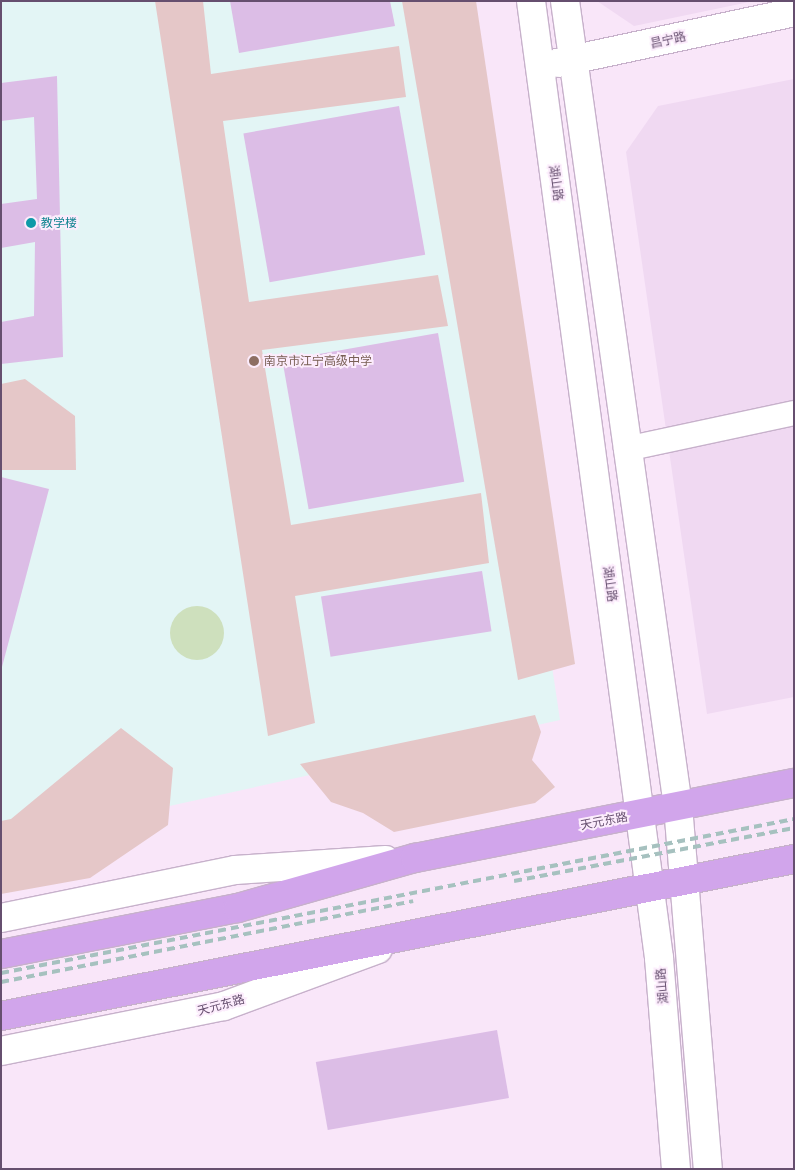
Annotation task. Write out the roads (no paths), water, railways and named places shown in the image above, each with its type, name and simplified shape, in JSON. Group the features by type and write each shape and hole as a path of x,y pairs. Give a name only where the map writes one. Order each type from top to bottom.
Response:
{"highway":[{"name":"天元东路","path":"1,954 238,908 415,858 794,783"},
{"name":"天元东路","path":"1,1016 650,885 794,859"}],"main road":[{"name":"湖山路","path":"531,1 650,885 676,1169"},
{"path":"566,1 626,449 678,806 708,1169"},
{"name":"昌宁路","path":"541,66 574,61 794,12"},
{"name":"天元东路","path":"1,918 235,870 415,858"},
{"name":"天元东路","path":"724,873 794,868"},
{"name":"天元东路","path":"1,1051 224,1006 432,929"}],"street":[{"path":"626,449 794,413"}],"railway":[{"path":"1,973 794,819"},
{"path":"514,881 794,828"},
{"path":"1,982 413,901"}],"place":[{"name":"教学楼","path":"31,223"},
{"name":"南京市江宁高级中学","path":"254,361"}]}
